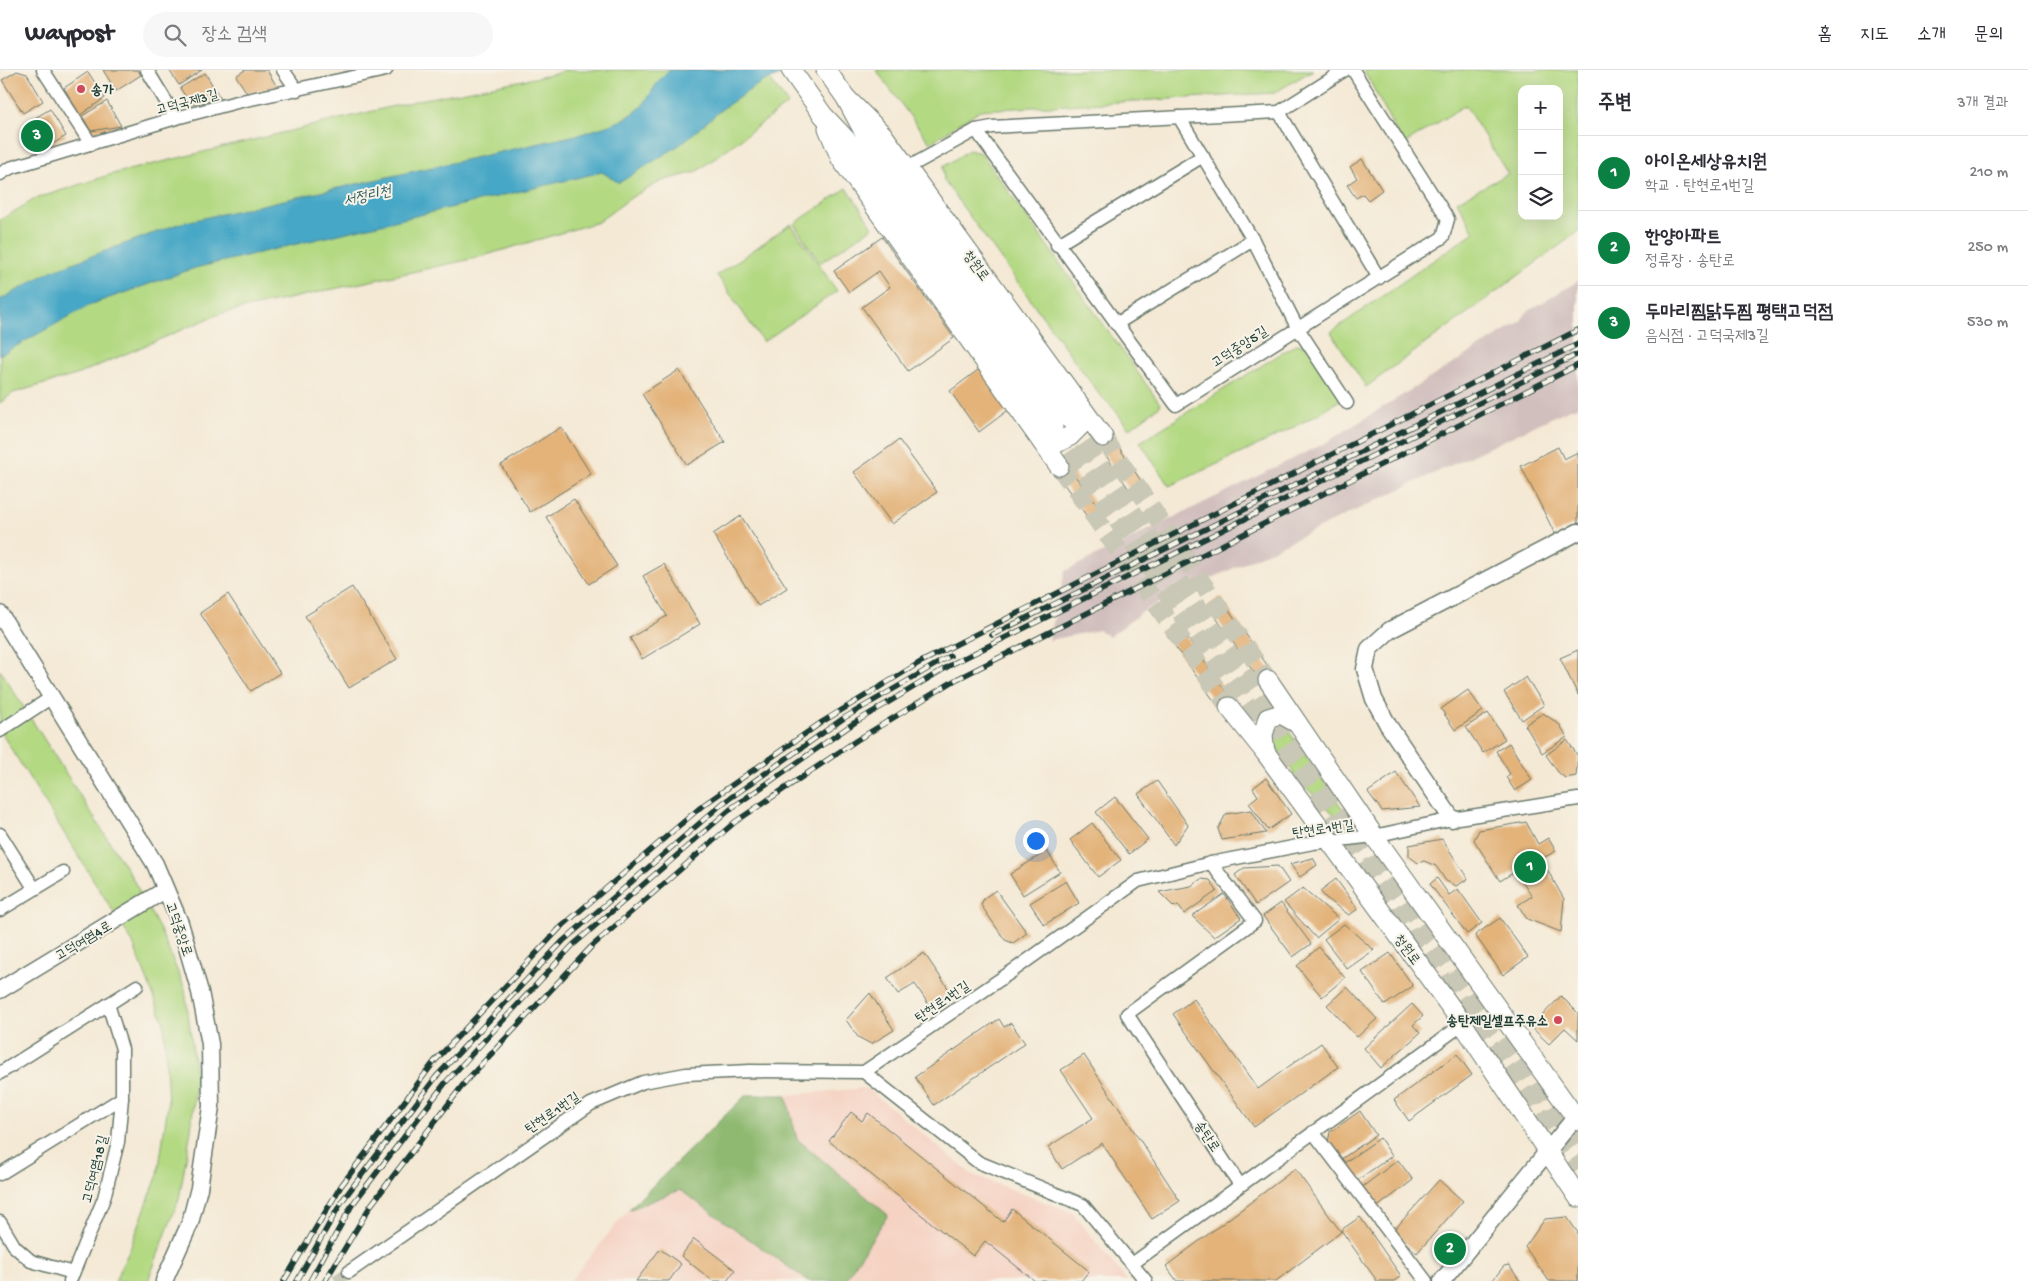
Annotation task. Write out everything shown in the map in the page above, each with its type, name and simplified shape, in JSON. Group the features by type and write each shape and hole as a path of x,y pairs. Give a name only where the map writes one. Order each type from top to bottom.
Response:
{"main road":[{"name":"청원로","path":"791,70 823,115 841,159 1062,425 1103,437"},
{"name":"청원로","path":"826,70 846,98 870,143 1062,425"},
{"name":"청원로","path":"846,98 883,135 907,168 1062,425 1060,466"},
{"path":"1268,680 1374,836 1577,1118"},
{"name":"청원로","path":"1229,707 1265,752 1463,1024 1578,1197"},
{"path":"1265,752 1263,735 1268,718 1280,714 1298,724"}],"street":[{"path":"43,70 91,144"},
{"path":"147,70 176,118"},
{"path":"284,70 297,90"},
{"name":"고덕국제3길","path":"0,174 10,168 176,118 386,70"},
{"path":"907,168 976,130 992,127 1279,112 1345,70"},
{"name":"고덕중앙5길","path":"976,130 1057,245 1176,405 1297,327 1379,278 1442,236 1448,219 1353,70"},
{"path":"1279,112 1379,278"},
{"path":"1179,117 1253,240 1297,327 1347,403"},
{"path":"1057,245 1203,156"},
{"path":"1116,324 1253,240"},
{"path":"1452,818 1388,724 1374,699 1365,669 1369,649 1390,630 1578,532"},
{"name":"고덕중앙로","path":"0,614 154,864 180,923 200,992 210,1044 211,1107 199,1188 190,1223 164,1281"},
{"path":"0,731 52,697"},
{"name":"탄현로1번길","path":"349,1272 591,1104 643,1082 686,1074 864,1072 1014,970 1138,881 1211,863 1374,836 1452,818 1578,798"},
{"path":"0,834 34,888"},
{"name":"송탄로","path":"1211,863 1255,921 1126,1014 1240,1184"},
{"path":"0,910 63,872"},
{"name":"고덕여염4로","path":"0,990 165,890"},
{"path":"0,1073 137,986"},
{"name":"고덕여염18길","path":"0,1222 15,1247 31,1261 71,1277 104,1198 118,1142 122,1098 122,1049 108,1004"},
{"path":"1132,1264 1463,1024"},
{"path":"864,1072 978,1162 1083,1205 1146,1281"},
{"name":"고덕여염18길","path":"0,1174 122,1098"},
{"path":"1442,1281 1547,1151 1577,1118"},
{"path":"1313,1132 1426,1281"}],"shaded area":[{"path":"1578,281 1578,407 1572,408 1145,610 1109,637 1099,630 1049,640 1065,571 1327,442 1520,322 1527,312"},
{"path":"867,1088 971,1174 1073,1213 1127,1281 844,1281 888,1215 797,1139 786,1095"},
{"path":"680,1190 808,1281 570,1281 628,1210"}],"green space":[{"path":"564,70 763,70 788,104 696,172 662,181 632,197 598,222 476,258 219,314 76,375 13,393 0,403 0,220 35,199 112,174 419,100 555,74"},
{"path":"876,70 1313,70 1274,93 980,110 930,143"},
{"path":"1364,70 1578,70 1578,232 1366,387 1331,332 1474,232 1457,201 1508,174 1465,105 1403,145"},
{"path":"969,150 981,153 1161,405 1129,429 1115,410 1099,394 944,181 943,167"},
{"path":"847,188 873,227 820,263 794,224"},
{"path":"791,224 837,291 763,342 717,275"},
{"path":"1296,344 1312,347 1342,399 1279,435 1169,486 1140,442"},
{"path":"0,670 130,874 160,930 185,989 196,1077 191,1130 179,1199 148,1281 115,1281 130,1249 158,1174 168,1104 164,1023 133,943 0,731"},
{"path":"1275,729 1287,729 1349,818 1336,816 1300,782 1272,740"},
{"path":"746,1095 786,1095 797,1139 888,1215 844,1281 808,1281 680,1190 628,1210"}],"water":[{"name":"서정리천","path":"670,70 793,70 760,83 722,109 681,144 619,183 602,172 195,268 92,304 0,355 0,300 51,271 181,223 581,134 605,127 628,117 641,107 661,78"}],"building":[{"path":"103,70 138,70 141,75 116,91"},
{"path":"169,70 202,70 179,85"},
{"path":"245,70 267,70 277,87 247,93 236,76"},
{"path":"17,71 27,74 43,101 23,113 2,80"},
{"path":"88,72 105,98 80,115 64,88"},
{"path":"205,73 221,99 191,105 180,88"},
{"path":"107,101 121,126 91,131 82,116"},
{"path":"50,109 66,136 41,151 25,124"},
{"path":"1362,159 1382,190 1368,200 1363,194 1356,198 1347,185 1357,178 1350,167"},
{"path":"882,237 954,338 908,371 862,307 890,287 879,271 849,292 834,271"},
{"path":"982,367 1011,408 979,432 950,391"},
{"path":"679,370 725,442 687,465 642,394"},
{"path":"561,427 591,474 530,512 501,465"},
{"path":"1109,432 1145,487 1133,495 1096,441"},
{"path":"899,440 937,492 892,524 854,472"},
{"path":"1558,447 1564,459 1578,452 1578,522 1555,534 1521,466"},
{"path":"1065,462 1105,517 1093,525 1054,470"},
{"path":"574,499 617,566 589,584 546,517"},
{"path":"741,516 787,588 758,606 713,534"},
{"path":"664,564 700,624 642,659 630,638 667,616 643,576"},
{"path":"352,587 397,659 349,688 305,616"},
{"path":"228,594 280,673 251,691 200,613"},
{"path":"1220,597 1274,675 1262,684 1208,606"},
{"path":"1179,626 1234,703 1222,712 1167,635"},
{"path":"1578,650 1578,695 1560,658"},
{"path":"1526,677 1544,705 1522,720 1504,692"},
{"path":"1468,690 1483,711 1455,730 1441,709"},
{"path":"1488,713 1505,739 1483,753 1466,727"},
{"path":"1543,713 1560,725 1567,737 1542,753 1525,725"},
{"path":"1567,740 1578,756 1576,776 1565,778 1558,772 1546,755"},
{"path":"1509,743 1532,780 1515,791 1506,777 1510,774 1496,751"},
{"path":"1396,772 1420,807 1382,811 1368,792"},
{"path":"1266,778 1291,814 1268,830 1249,803 1258,796 1253,788"},
{"path":"1157,781 1188,825 1174,845 1138,794"},
{"path":"1115,797 1148,839 1129,854 1096,812"},
{"path":"1251,810 1266,833 1222,840 1218,829 1226,814"},
{"path":"1526,822 1538,844 1548,838 1556,851 1541,859 1564,899 1561,932 1527,919 1518,905 1532,896 1516,871 1500,881 1474,840 1479,830"},
{"path":"1092,823 1121,860 1098,877 1070,840"},
{"path":"1442,839 1468,879 1456,886 1446,881 1436,866 1424,861 1418,863 1409,856 1409,845"},
{"path":"1047,851 1060,872 1023,895 1010,874"},
{"path":"1313,858 1317,865 1300,877 1290,864"},
{"path":"1278,866 1289,882 1256,905 1235,875 1244,868"},
{"path":"1437,878 1449,895 1458,889 1482,923 1467,934 1430,884"},
{"path":"1201,879 1210,880 1217,891 1184,914 1178,905 1174,907 1159,892 1191,886"},
{"path":"1336,879 1358,909 1349,915 1326,898 1320,891"},
{"path":"1066,881 1079,903 1044,925 1030,903"},
{"path":"1303,888 1339,919 1316,938 1284,902"},
{"path":"996,890 1027,933 1013,943 1005,940 981,905 984,898"},
{"path":"1224,894 1241,918 1214,937 1192,916"},
{"path":"1281,903 1311,944 1293,957 1263,916"},
{"path":"1500,918 1528,957 1503,975 1475,935"},
{"path":"1344,924 1374,950 1347,969 1324,939"},
{"path":"1319,947 1345,978 1322,997 1297,966"},
{"path":"924,953 950,991 929,1005 915,984 898,994 887,978"},
{"path":"1390,953 1413,986 1385,1005 1362,972"},
{"path":"1347,987 1377,1019 1357,1037 1327,1005"},
{"path":"870,993 894,1030 871,1044 858,1037 846,1020"},
{"name":"송탄제일셀프주유소","path":"1561,996 1578,1013 1578,1040 1565,1028 1549,1044 1531,1027"},
{"path":"1194,999 1258,1089 1321,1043 1338,1067 1254,1127 1173,1014"},
{"path":"1412,1004 1423,1016 1413,1025 1420,1033 1381,1068 1364,1048"},
{"path":"999,1019 1004,1027 1011,1023 1025,1043 934,1105 915,1077"},
{"path":"1457,1054 1472,1075 1409,1121 1394,1100"},
{"path":"1084,1055 1180,1201 1152,1219 1102,1143 1062,1169 1048,1147 1093,1118 1061,1070"},
{"path":"1360,1111 1376,1135 1340,1160 1328,1142 1330,1132"},
{"path":"851,1112 862,1121 868,1113 1003,1222 1012,1209 1089,1271 1081,1281 1035,1281 985,1241 973,1256 829,1141"},
{"path":"1380,1138 1392,1156 1356,1181 1344,1163"},
{"path":"1398,1160 1413,1180 1376,1208 1361,1188"},
{"path":"1295,1169 1341,1232 1276,1281 1177,1281 1166,1266"},
{"path":"1439,1180 1463,1201 1417,1253 1393,1231"},
{"path":"1360,1217 1401,1276 1394,1281 1377,1281 1341,1230"},
{"path":"1567,1217 1578,1233 1578,1281 1549,1281 1525,1247 1545,1219"},
{"path":"694,1239 735,1270 727,1281 713,1281 681,1256"},
{"path":"660,1249 681,1264 669,1281 636,1281"},
{"path":"1509,1265 1520,1281 1492,1281 1504,1266"}],"tunnel":[{"path":"1069,419 1252,687 1578,1143"},
{"path":"1054,428 1172,600 1578,1170"},
{"path":"1103,437 1268,680"},
{"path":"1059,466 1229,707"},
{"path":"336,1281 349,1272"}],"railway":[{"path":"284,1281 341,1186 434,1062 560,928 702,806 822,722 919,663 1578,330"},
{"path":"992,635 1578,344"},
{"path":"310,1281 352,1205 446,1082 573,945 733,807 854,723 954,663 1578,354"},
{"path":"325,1281 371,1205 466,1081 591,947 735,822 857,740 957,679 1578,365"},
{"path":"297,1281 342,1201 436,1077 563,941 723,803 844,718 950,656"}],"place":[{"name":"송가","path":"81,89"},
{"name":"두마리찜닭두찜 평택고덕점","path":"37,136"},
{"name":"아이온세상유치원","path":"1530,867"},
{"name":"송탄제일셀프주유소","path":"1558,1020"},
{"name":"한양아파트","path":"1450,1249"}]}
